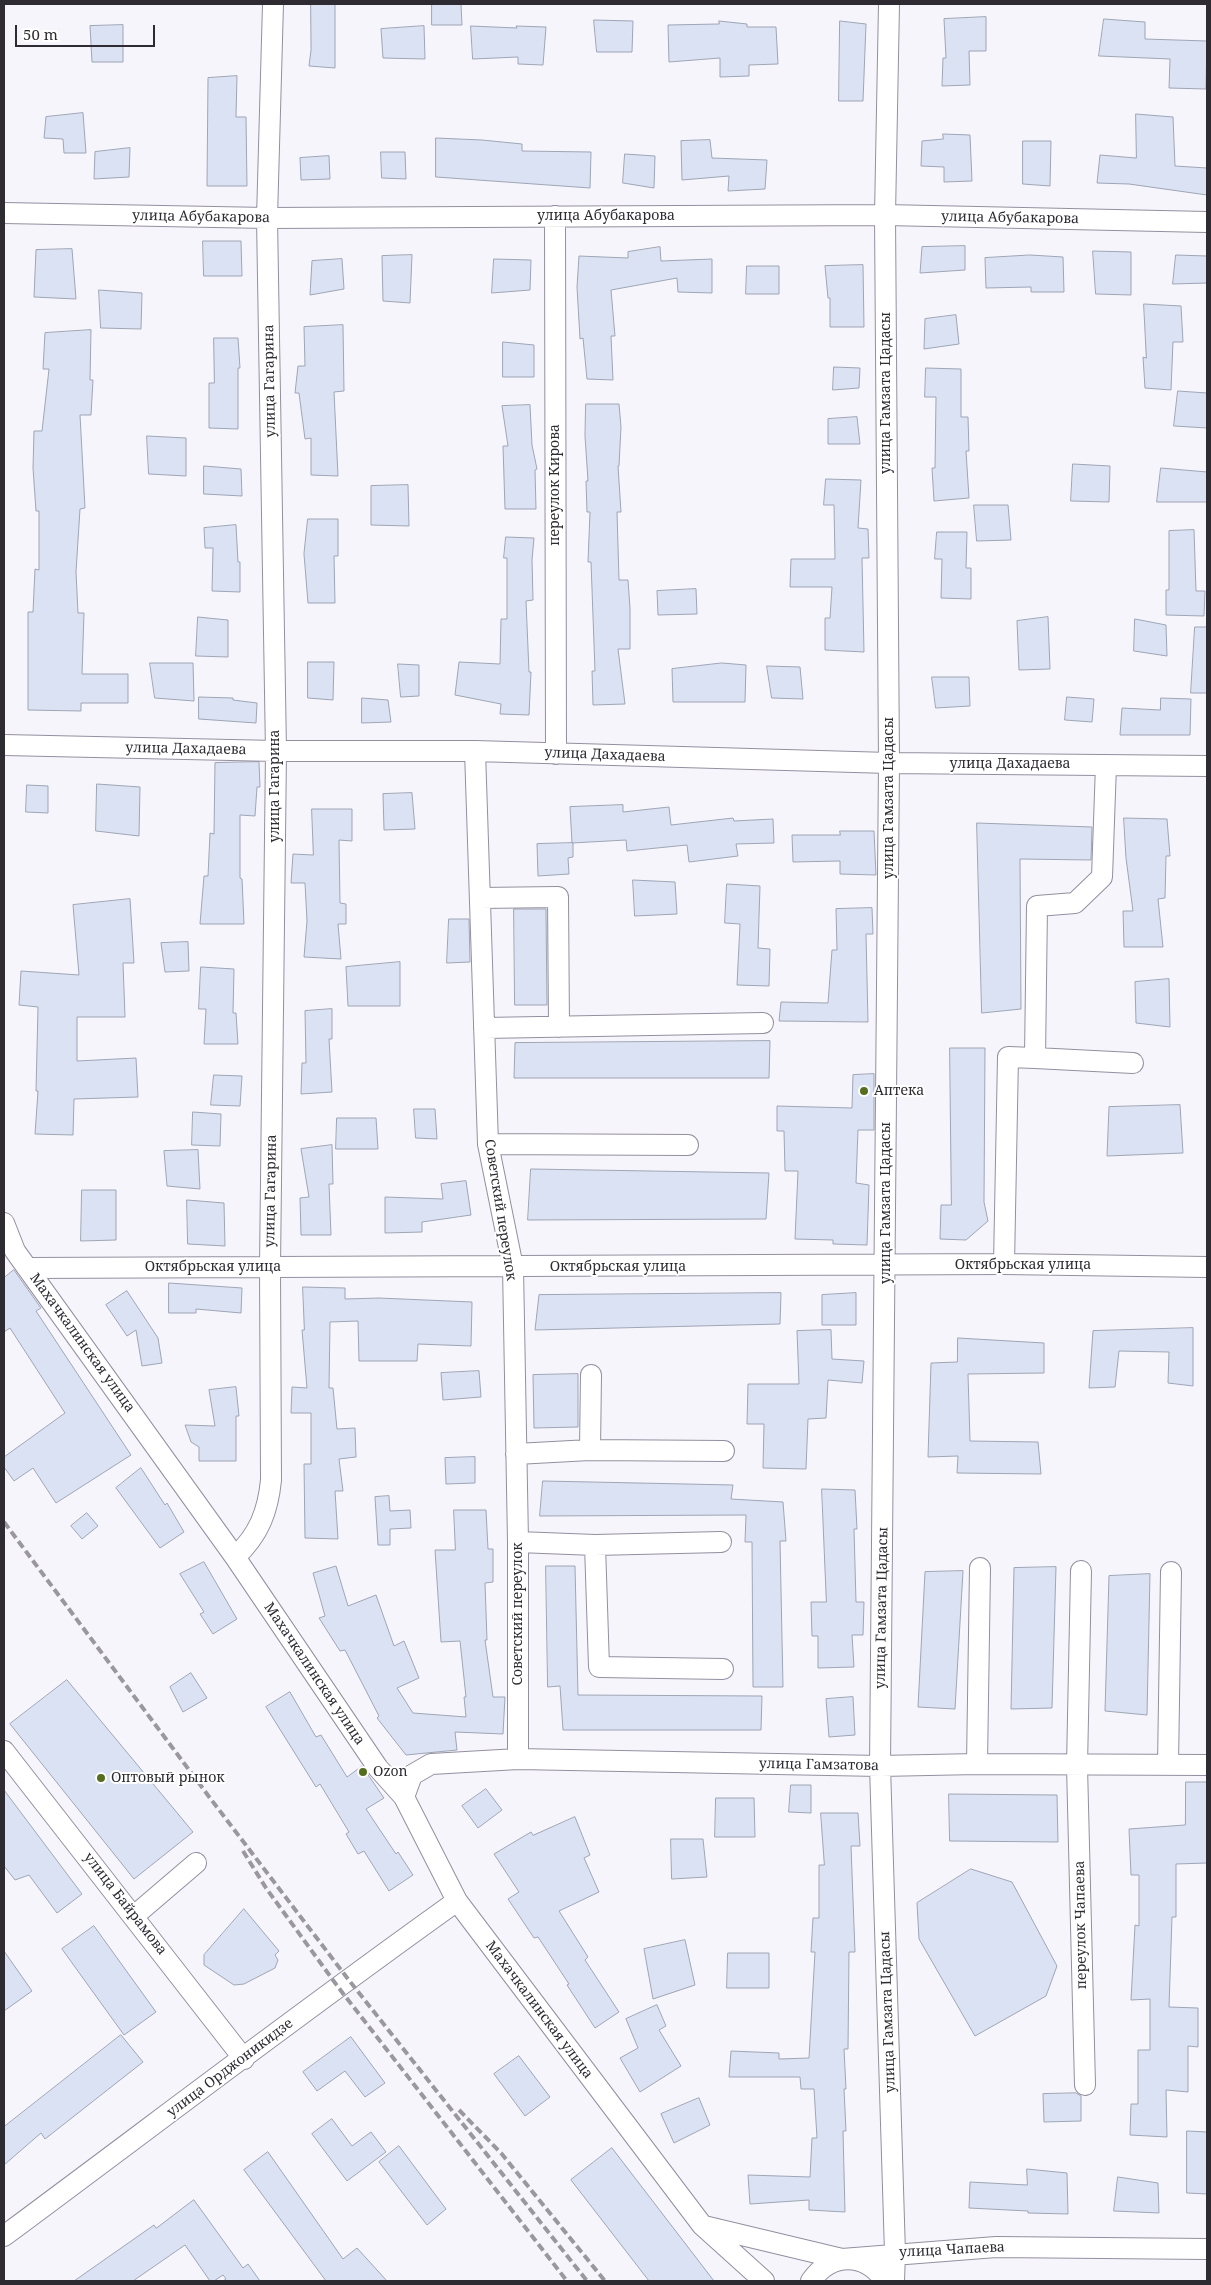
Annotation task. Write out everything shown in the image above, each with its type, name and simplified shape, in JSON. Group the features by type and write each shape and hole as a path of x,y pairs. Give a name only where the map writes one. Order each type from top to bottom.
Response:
{"street":[{"name":"улица Гагарина","path":"235,1557 245,1547 260,1526 269,1499 276,751 267,218 273,4"},
{"name":"улица Гамзата Цадасы","path":"889,4 885,215 889,763 886,1266 880,1766 895,2253 894,2281"},
{"name":"улица Абубакарова","path":"4,213 267,218 885,215 1207,222"},
{"name":"переулок Кирова","path":"555,216 556,754"},
{"name":"улица Дахадаева","path":"4,745 276,751 475,751 889,763 1207,766"},
{"name":"Советский переулок","path":"475,751 488,1144 513,1267 518,1542 518,1759"},
{"path":"1035,1058 1037,906 1075,903 1102,877 1106,765"},
{"path":"480,898 558,897 559,1026"},
{"path":"484,1028 763,1023"},
{"path":"1004,1264 1008,1057 1133,1063"},
{"path":"488,1144 688,1145"},
{"name":"Махачкалинская улица","path":"4,1223 10,1255 28,1268 235,1557 378,1768 404,1798 458,1901 702,2225 764,2281"},
{"name":"Октябрьская улица","path":"28,1268 886,1266 1004,1264 1207,1267"},
{"path":"590,1450 591,1375"},
{"path":"516,1454 590,1450 724,1451"},
{"path":"518,1542 594,1545 721,1542"},
{"path":"594,1545 599,1666 723,1669"},
{"path":"977,1764 980,1568"},
{"name":"переулок Чапаева","path":"1081,1571 1077,1766 1085,2084"},
{"path":"1168,1765 1171,1572"},
{"name":"улица Байрамова","path":"4,1751 244,2059"},
{"name":"улица Гамзатова","path":"404,1798 412,1775 431,1764 518,1759 880,1766 977,1764 1077,1766 1207,1765"},
{"path":"134,1916 196,1863"},
{"name":"улица Орджоникидзе","path":"4,2236 244,2059 348,1979 458,1901"},
{"name":"улица Чапаева","path":"702,2225 842,2259 895,2253 996,2247 1207,2249"},
{"path":"811,2281 818,2271 842,2259 854,2259 867,2263 877,2270 885,2281"}],"building":[{"path":"311,4 335,4 335,68 309,66"},
{"path":"432,4 461,4 462,25 432,25"},
{"path":"986,17 986,51 969,51 970,85 942,86 943,58 946,58 944,19"},
{"path":"1104,19 1145,22 1145,39 1207,41 1206,89 1169,88 1170,59 1099,56"},
{"path":"594,20 633,21 632,52 597,52"},
{"path":"719,21 747,24 747,27 776,27 778,64 749,65 749,76 720,77 720,58 669,62 668,25 719,24"},
{"path":"840,21 866,24 863,101 839,101"},
{"path":"123,25 123,62 92,62 90,26"},
{"path":"424,26 425,59 383,58 381,29"},
{"path":"471,26 546,27 543,65 518,64 518,57 473,59"},
{"path":"237,76 236,117 246,117 247,186 207,186 208,78"},
{"path":"83,113 86,153 64,153 63,139 44,138 46,117"},
{"path":"1136,114 1173,117 1175,166 1207,168 1207,195 1129,184 1097,183 1100,155 1136,158"},
{"path":"943,134 970,135 972,181 944,182 944,167 921,166 922,141 943,139"},
{"path":"436,138 522,144 522,151 591,152 590,188 436,177"},
{"path":"710,140 712,158 767,160 765,189 728,191 729,176 682,180 681,141"},
{"path":"1023,141 1051,141 1050,186 1023,184"},
{"path":"130,148 129,177 94,179 95,152"},
{"path":"381,152 405,152 406,179 382,178"},
{"path":"625,154 655,156 654,188 623,183"},
{"path":"329,156 330,179 301,180 300,158"},
{"path":"203,241 241,241 242,276 204,276"},
{"path":"965,246 965,270 920,273 922,247"},
{"path":"660,247 661,261 712,259 712,293 678,292 677,278 611,290 615,336 611,336 613,380 587,379 583,338 580,339 577,287 579,256 628,258 628,252"},
{"path":"72,249 76,299 34,297 36,250"},
{"path":"1093,251 1131,252 1131,295 1096,294"},
{"path":"412,255 410,303 383,301 382,256"},
{"path":"1030,255 1063,257 1064,292 1031,292 1031,287 986,288 985,258"},
{"path":"1176,255 1207,256 1207,283 1173,284"},
{"path":"342,259 344,289 310,295 312,261"},
{"path":"494,259 531,260 530,290 492,293"},
{"path":"863,265 864,327 830,327 830,298 828,298 825,266"},
{"path":"747,266 779,266 779,294 746,294"},
{"path":"99,290 142,293 141,329 101,328"},
{"path":"1144,304 1181,306 1183,342 1173,342 1171,390 1145,388 1143,357 1146,358"},
{"path":"956,315 959,344 924,349 925,319"},
{"path":"343,325 344,391 334,392 338,476 311,475 311,438 305,439 299,393 295,393 298,366 305,366 304,327"},
{"path":"91,330 90,380 93,380 91,415 80,415 85,508 80,509 76,572 78,613 84,613 82,674 128,674 128,703 81,703 81,711 28,710 28,612 33,612 35,569 39,570 39,511 36,511 33,468 34,431 42,431 49,369 43,369 45,333"},
{"path":"214,338 238,338 240,368 238,368 238,429 209,428 209,383 214,383"},
{"path":"503,342 534,345 534,377 503,377"},
{"path":"834,367 860,368 859,388 833,390"},
{"path":"926,368 961,369 961,417 968,417 969,451 966,451 969,498 934,501 932,468 935,468 936,397 925,397"},
{"path":"1178,391 1207,393 1207,428 1174,426"},
{"path":"586,404 619,404 621,427 618,466 621,512 617,512 619,580 628,580 630,608 630,649 618,649 625,704 593,705 592,671 595,671 591,562 588,562 590,512 587,512"},
{"path":"530,405 532,445 537,469 535,470 536,509 505,509 503,446 508,446 502,406"},
{"path":"857,417 860,444 828,444 828,419"},
{"path":"147,436 186,438 186,476 149,474"},
{"path":"1073,464 1110,466 1109,502 1071,501"},
{"path":"204,466 241,469 242,496 204,494"},
{"path":"1161,468 1207,472 1207,502 1157,502"},
{"path":"826,479 861,480 858,528 868,529 869,558 862,558 864,652 825,650 825,618 830,618 832,587 790,587 791,559 835,559 834,505 824,505"},
{"path":"408,485 409,526 371,525 371,486"},
{"path":"974,505 1008,505 1011,540 977,541"},
{"path":"308,519 338,519 338,556 334,556 335,603 308,603 304,554"},
{"path":"236,525 238,562 240,562 240,592 212,591 213,548 205,548 204,528"},
{"path":"1194,530 1196,591 1205,591 1204,616 1166,615 1166,590 1169,590 1169,531"},
{"path":"937,532 967,532 966,568 971,568 971,599 941,598 942,559 935,559"},
{"path":"506,537 534,538 532,560 533,600 526,601 529,672 531,672 529,715 500,714 501,704 455,695 459,662 500,664 501,619 507,619 507,558 504,558"},
{"path":"696,589 697,614 658,615 657,591"},
{"path":"198,617 228,620 228,657 196,656"},
{"path":"1048,617 1050,669 1019,670 1017,621"},
{"path":"1135,619 1166,625 1167,656 1134,651"},
{"path":"1195,627 1207,627 1207,693 1191,693"},
{"path":"308,662 334,662 333,700 308,698"},
{"path":"150,663 193,663 194,701 155,698"},
{"path":"722,663 746,665 745,702 673,702 672,669"},
{"path":"398,664 419,665 419,696 401,697"},
{"path":"767,666 800,667 803,699 772,698"},
{"path":"932,677 969,677 970,706 936,708"},
{"path":"199,697 233,698 233,700 257,703 256,723 199,719"},
{"path":"1067,697 1094,699 1092,722 1065,720"},
{"path":"362,698 388,700 391,722 362,723"},
{"path":"1161,698 1191,699 1190,735 1120,735 1122,708 1160,710"},
{"path":"259,762 260,787 257,787 255,816 240,815 240,878 242,879 244,924 200,924 204,876 208,876 210,833 214,834 215,763"},
{"path":"97,784 140,787 139,836 96,831"},
{"path":"27,785 48,786 48,813 26,812"},
{"path":"412,793 415,829 384,830 383,794"},
{"path":"623,805 623,812 669,807 671,825 733,818 734,821 773,819 774,843 736,844 738,856 689,862 687,845 627,851 626,840 572,843 570,807"},
{"path":"312,809 352,809 352,841 339,840 340,903 346,904 346,924 338,924 341,959 304,957 307,921 305,883 291,883 293,854 313,855"},
{"path":"1124,818 1167,819 1170,856 1166,856 1165,898 1158,899 1163,947 1124,947 1123,911 1133,911 1126,858"},
{"path":"977,823 1092,827 1091,860 1020,859 1021,1009 982,1013"},
{"path":"840,831 874,831 876,875 840,874 840,861 793,862 792,835 840,835"},
{"path":"573,843 573,857 568,858 569,874 538,876 537,844"},
{"path":"633,880 675,882 677,914 635,916"},
{"path":"727,884 760,886 758,948 770,949 769,986 737,985 740,924 725,923"},
{"path":"130,899 134,963 123,963 125,1017 77,1017 77,1061 136,1058 138,1097 74,1099 73,1135 35,1134 38,1091 36,1091 38,1007 19,1005 21,971 79,975 73,905"},
{"path":"872,908 873,934 866,934 868,1022 779,1021 781,1002 828,1003 832,950 837,950 836,909"},
{"path":"514,909 546,909 547,1005 515,1005"},
{"path":"449,919 469,919 470,962 447,963"},
{"path":"188,942 189,971 165,972 161,943"},
{"path":"400,962 400,1006 348,1006 346,967"},
{"path":"201,967 234,969 233,1013 236,1013 238,1044 204,1044 206,1009 199,1009"},
{"path":"1169,979 1170,1027 1136,1023 1135,982"},
{"path":"332,1009 332,1039 329,1039 332,1092 301,1094 302,1063 306,1063 305,1011"},
{"path":"770,1041 769,1078 514,1078 515,1043"},
{"path":"950,1048 985,1048 984,1202 988,1221 966,1240 940,1239 941,1205 951,1205"},
{"path":"874,1074 874,1130 858,1130 856,1183 869,1185 867,1245 833,1244 833,1240 795,1239 798,1171 785,1171 784,1131 777,1131 777,1106 852,1108 853,1075"},
{"path":"214,1075 242,1076 240,1106 211,1105"},
{"path":"1180,1105 1183,1153 1107,1156 1109,1107"},
{"path":"414,1109 435,1109 437,1139 416,1138"},
{"path":"193,1112 221,1114 220,1146 192,1145"},
{"path":"337,1118 376,1118 378,1149 336,1149"},
{"path":"332,1145 333,1184 329,1184 331,1235 301,1235 300,1198 309,1197 301,1149"},
{"path":"198,1150 200,1189 167,1186 164,1151"},
{"path":"531,1169 769,1173 766,1219 528,1220"},
{"path":"466,1181 471,1215 422,1222 422,1232 385,1233 385,1197 443,1199 441,1184"},
{"path":"82,1190 116,1190 116,1240 81,1241"},
{"path":"187,1200 224,1203 225,1246 188,1244"},
{"path":"14,1270 41,1308 36,1311 131,1455 56,1503 33,1468 14,1481 4,1467 4,1457 65,1413 10,1328 4,1332 4,1278"},
{"path":"169,1283 242,1288 241,1313 196,1309 196,1313 169,1313"},
{"path":"303,1287 345,1288 345,1299 379,1298 472,1302 471,1346 418,1344 417,1361 359,1361 358,1321 330,1322 329,1388 333,1388 337,1429 355,1428 356,1457 339,1459 343,1491 335,1491 338,1539 305,1538 304,1464 311,1464 311,1413 291,1413 292,1387 307,1388 302,1330 304,1330"},
{"path":"127,1291 158,1338 162,1363 142,1366 136,1330 127,1336 106,1305"},
{"path":"781,1293 780,1324 535,1330 539,1295"},
{"path":"856,1293 856,1325 822,1325 822,1295"},
{"path":"1193,1328 1193,1386 1168,1383 1169,1352 1119,1351 1115,1387 1089,1388 1093,1331"},
{"path":"831,1330 832,1359 864,1361 862,1383 828,1380 826,1418 808,1419 806,1469 763,1468 764,1424 747,1424 748,1384 799,1384 797,1331"},
{"path":"958,1338 1044,1343 1044,1373 968,1374 970,1441 1038,1442 1041,1474 957,1473 958,1456 928,1457 931,1363 957,1362"},
{"path":"479,1371 481,1397 443,1400 441,1373"},
{"path":"578,1374 578,1427 534,1428 533,1375"},
{"path":"236,1387 239,1416 236,1416 236,1461 199,1461 199,1447 191,1442 185,1425 215,1426 209,1390"},
{"path":"475,1457 475,1483 446,1484 445,1458"},
{"path":"141,1468 165,1505 167,1503 184,1532 160,1548 116,1488"},
{"path":"543,1481 733,1485 731,1499 783,1502 786,1541 780,1541 783,1687 753,1687 752,1542 745,1542 746,1515 540,1516"},
{"path":"822,1489 855,1490 857,1529 854,1529 856,1602 864,1602 863,1635 852,1635 854,1667 818,1668 818,1636 812,1636 811,1602 826,1602"},
{"path":"389,1496 390,1511 410,1510 411,1528 390,1529 390,1545 378,1545 375,1497"},
{"path":"454,1510 486,1510 488,1549 493,1549 493,1582 485,1583 487,1640 485,1640 493,1697 505,1697 503,1734 455,1732 457,1750 406,1755 377,1718 379,1716 345,1650 340,1651 319,1618 325,1616 313,1573 336,1566 348,1606 376,1595 394,1646 404,1641 419,1678 397,1688 413,1713 466,1717 464,1697 466,1697 460,1641 441,1642 435,1550 455,1550"},
{"path":"87,1513 98,1526 82,1539 71,1526"},
{"path":"204,1562 237,1619 213,1634 200,1614 204,1612 180,1574"},
{"path":"546,1566 575,1566 578,1695 762,1696 761,1730 563,1730 560,1686 548,1687"},
{"path":"1056,1567 1052,1708 1011,1709 1014,1568"},
{"path":"963,1571 955,1709 918,1707 925,1572"},
{"path":"1150,1574 1147,1715 1105,1711 1109,1576"},
{"path":"191,1673 207,1698 183,1712 170,1687"},
{"name":"Оптовый рынок","path":"67,1680 193,1832 134,1879 10,1724"},
{"path":"290,1692 316,1737 321,1735 347,1777 362,1766 384,1798 366,1809 396,1854 398,1852 413,1875 389,1891 364,1851 358,1854 346,1834 349,1832 320,1784 316,1787 266,1707"},
{"path":"853,1697 855,1735 829,1737 826,1699"},
{"path":"1186,1782 1207,1782 1207,1863 1176,1864 1176,1917 1172,1917 1169,2007 1198,2008 1198,2047 1188,2046 1188,2092 1166,2090 1167,2137 1130,2135 1131,2104 1138,2104 1138,2050 1150,2050 1150,1999 1131,2000 1135,1925 1139,1926 1139,1875 1131,1875 1129,1829 1185,1825"},
{"path":"791,1785 811,1785 811,1813 789,1812"},
{"path":"486,1789 502,1810 478,1828 462,1806"},
{"path":"4,1790 82,1894 57,1913 29,1875 15,1880 4,1866"},
{"path":"949,1794 1057,1795 1058,1842 950,1841"},
{"path":"716,1798 754,1798 755,1837 715,1837"},
{"path":"821,1813 858,1813 860,1846 851,1846 855,1952 849,1952 848,2049 844,2049 846,2089 844,2089 846,2131 843,2131 845,2212 809,2210 809,2200 750,2204 748,2175 810,2177 812,2138 817,2138 814,2089 801,2089 800,2077 729,2077 731,2051 779,2053 779,2059 809,2058 815,1952 811,1952 813,1918 819,1918 819,1865 824,1865"},
{"path":"575,1817 590,1855 584,1858 599,1892 559,1911 588,1957 585,1960 619,2012 595,2028 538,1937 534,1938 508,1899 519,1892 494,1854 531,1832 533,1835"},
{"path":"671,1839 703,1839 707,1877 672,1879"},
{"path":"971,1869 1012,1882 1057,1966 1046,1996 975,2036 919,1939 917,1903"},
{"path":"244,1909 279,1951 275,1955 278,1960 275,1968 244,1984 234,1985 204,1965 204,1955"},
{"path":"94,1926 156,2012 124,2035 62,1949"},
{"path":"685,1940 695,1985 653,1999 644,1949"},
{"path":"4,1951 32,1991 4,2011"},
{"path":"728,1953 769,1953 769,1988 727,1988"},
{"path":"657,2005 666,2026 659,2030 681,2066 640,2092 620,2058 638,2048 626,2019"},
{"path":"121,2035 143,2062 45,2139 41,2133 4,2165 4,2127"},
{"path":"351,2037 385,2083 365,2097 345,2071 317,2091 303,2072"},
{"path":"519,2056 550,2097 525,2116 494,2074"},
{"path":"1076,2093 1081,2096 1081,2121 1044,2122 1043,2094"},
{"path":"699,2098 710,2125 674,2143 661,2114"},
{"path":"332,2119 352,2146 371,2132 386,2152 347,2181 312,2134"},
{"path":"1187,2131 1207,2132 1207,2194 1187,2193"},
{"path":"399,2146 446,2209 427,2225 379,2162"},
{"path":"612,2148 714,2281 649,2281 571,2180"},
{"path":"268,2152 343,2259 357,2248 387,2281 326,2281 244,2170"},
{"path":"1027,2169 1067,2173 1068,2214 969,2208 970,2182 1027,2185"},
{"path":"1118,2177 1158,2183 1159,2213 1114,2211"},
{"path":"194,2200 243,2268 248,2264 260,2281 223,2281 226,2279 223,2275 214,2281 210,2281 185,2245 133,2281 74,2281 154,2225 156,2228"}],"railway":[{"path":"4,1522 348,1979 587,2281"},
{"path":"243,1851 266,1888 338,1987 567,2281"},
{"path":"459,2110 501,2153 605,2281"}],"place":[{"name":"Аптека","path":"864,1091"},
{"name":"Ozon","path":"363,1772"},
{"name":"Оптовый рынок","path":"101,1778"}]}
